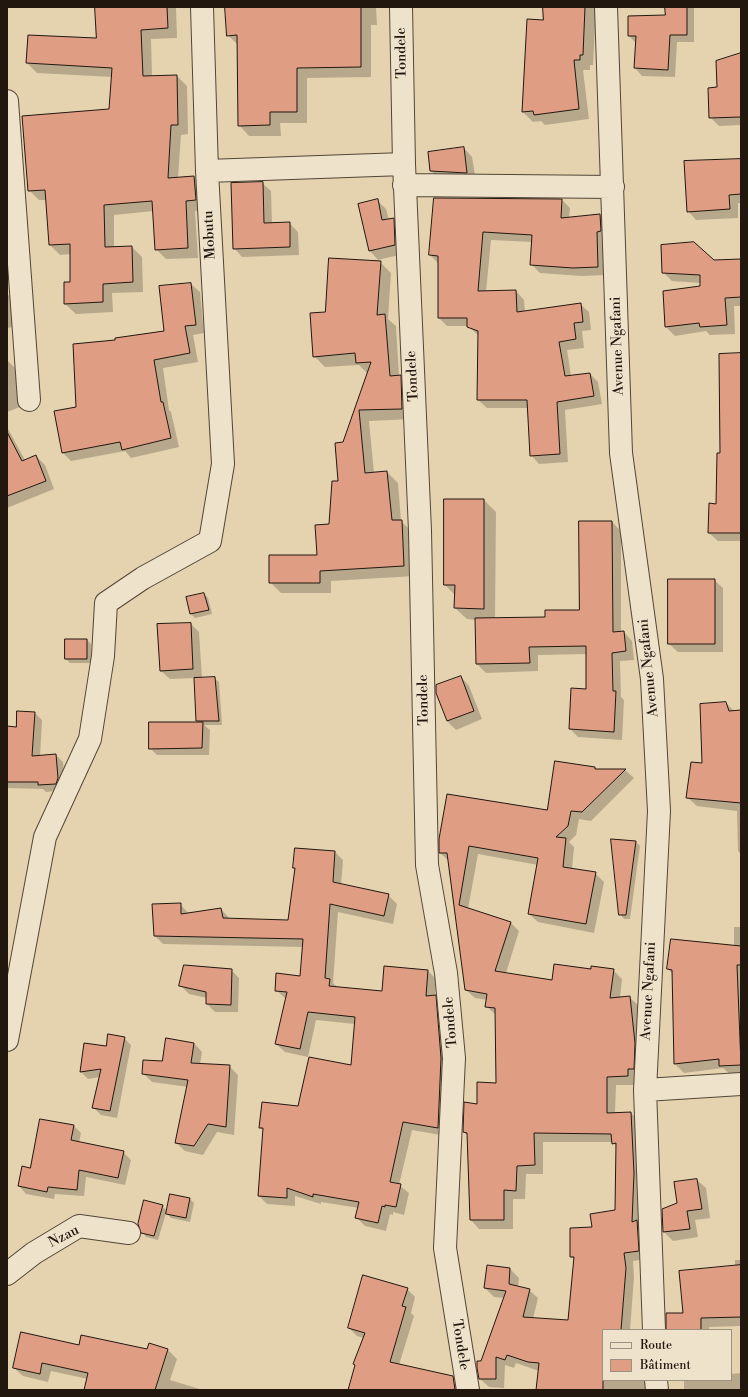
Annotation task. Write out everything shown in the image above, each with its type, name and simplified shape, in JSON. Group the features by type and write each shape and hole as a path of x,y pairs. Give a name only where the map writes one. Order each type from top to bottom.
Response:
{"street":[{"name":"Mobutu","path":"7,1040 45,837 90,739 103,656 106,603 143,578 210,541 223,464 207,171 202,7"},
{"name":"Tondele","path":"401,7 404,174 420,531 427,865 446,973 454,1058 445,1248 468,1390"},
{"name":"Avenue Ngafani","path":"606,7 621,453 652,679 659,811 645,1090 654,1329"},
{"path":"7,101 29,400"},
{"path":"207,171 404,174 613,187"},
{"path":"645,1090 741,1084"},
{"name":"Nzau","path":"7,1274 34,1253 79,1226 129,1233"}],"building":[{"path":"95,7 167,7 168,28 141,30 143,76 177,75 178,125 171,125 168,178 194,176 196,200 186,201 188,248 155,250 152,201 104,205 105,247 132,246 133,282 103,284 103,302 64,304 64,282 70,282 70,244 49,245 45,190 28,191 22,116 109,109 112,68 26,63 28,35 96,38"},
{"path":"225,7 361,7 361,67 297,68 297,112 270,112 270,125 238,126 237,35 227,36"},
{"path":"543,7 585,7 583,55 580,55 580,60 574,60 579,109 534,115 533,111 522,112 527,19 543,20"},
{"path":"665,7 687,7 687,35 670,35 668,70 634,68 636,36 628,36 628,16 665,15"},
{"path":"741,53 741,117 709,118 708,88 717,87 716,61"},
{"path":"464,147 467,173 430,171 428,152"},
{"path":"741,159 741,194 729,195 730,209 687,212 684,161"},
{"path":"263,182 264,223 290,222 290,247 233,249 231,183"},
{"path":"434,198 562,199 561,218 600,214 601,231 597,232 598,267 573,268 530,265 532,235 483,232 478,291 516,290 517,312 581,303 583,322 574,323 576,339 559,342 565,376 590,373 594,396 557,402 560,454 530,456 527,400 477,400 478,331 467,327 467,318 438,318 438,256 429,255"},
{"path":"378,199 382,220 394,218 395,245 369,251 358,204"},
{"path":"694,242 714,260 741,259 741,297 725,298 727,325 700,327 699,323 665,327 663,291 700,286 700,275 662,273 661,245"},
{"path":"329,258 381,261 377,315 385,314 390,376 401,375 402,409 359,410 365,473 387,471 392,520 402,520 404,566 320,571 320,583 269,583 269,555 317,555 315,525 329,524 332,481 338,481 335,443 343,442 371,362 356,363 355,353 313,357 310,313 325,312"},
{"path":"191,283 196,325 185,326 190,353 154,360 161,402 163,402 171,438 122,450 120,442 62,453 54,411 76,407 73,344 115,340 115,338 164,331 159,286"},
{"path":"741,353 741,533 708,533 709,503 716,504 717,453 720,453 719,354"},
{"path":"7,432 22,461 36,455 46,481 7,496"},
{"path":"444,499 484,499 484,609 454,608 455,585 444,585"},
{"path":"579,521 612,521 613,632 624,631 626,651 612,653 613,691 616,691 614,732 569,729 571,688 586,689 586,646 529,647 530,663 476,664 475,618 545,617 545,610 579,610"},
{"path":"668,579 715,579 715,644 668,644"},
{"path":"204,593 209,610 190,614 186,597"},
{"path":"191,623 193,669 160,671 157,624"},
{"path":"65,639 87,639 87,659 65,659"},
{"path":"461,676 474,711 447,721 436,693 436,685"},
{"path":"215,677 219,721 196,721 194,678"},
{"path":"726,702 729,711 741,710 741,803 686,798 691,762 702,763 700,704"},
{"path":"17,711 35,712 32,756 56,754 58,778 56,784 38,785 38,782 7,782 7,726 16,727"},
{"path":"149,722 203,722 202,748 149,749"},
{"path":"555,761 595,767 595,769 626,769 582,812 571,811 568,826 556,837 566,838 563,867 596,872 586,924 528,914 538,858 469,846 459,905 511,922 495,971 552,980 554,964 591,969 591,966 614,969 610,998 630,996 635,1043 634,1069 628,1069 628,1076 607,1077 607,1113 631,1112 634,1173 632,1222 637,1220 639,1251 624,1253 626,1268 621,1329 602,1329 603,1390 536,1390 539,1363 528,1362 507,1355 505,1360 496,1357 496,1379 479,1379 477,1368 477,1361 481,1361 506,1291 484,1288 487,1265 510,1268 509,1284 530,1289 523,1317 568,1320 574,1257 570,1257 570,1228 592,1227 590,1214 615,1210 616,1143 612,1144 611,1134 534,1133 535,1165 517,1166 516,1191 504,1190 504,1220 470,1220 467,1133 463,1132 464,1102 477,1104 477,1082 496,1083 495,1008 485,1007 487,994 465,990 447,853 439,853 439,839 447,794 547,810"},
{"path":"611,839 636,841 626,915 619,915"},
{"path":"295,848 335,851 333,882 389,894 384,916 330,904 325,978 330,979 329,986 382,991 384,966 428,970 426,996 436,995 441,1058 438,1128 403,1122 390,1182 401,1184 396,1207 385,1205 385,1207 382,1206 378,1223 355,1218 359,1202 313,1194 313,1197 287,1188 287,1198 258,1196 263,1128 259,1128 262,1102 298,1106 309,1057 351,1065 355,1017 308,1012 300,1049 275,1044 287,992 275,991 276,973 300,976 303,939 154,936 152,904 181,903 181,914 221,908 223,918 288,920 295,868 293,868"},
{"path":"671,939 741,946 741,965 737,965 741,1065 719,1066 719,1059 674,1064 672,970 667,969"},
{"path":"184,965 232,969 231,1005 206,1004 206,992 179,986"},
{"path":"108,1034 125,1037 110,1111 92,1108 101,1069 80,1072 84,1043 106,1046"},
{"path":"166,1038 194,1043 191,1063 230,1065 226,1127 208,1124 194,1146 175,1143 188,1080 142,1074 143,1060 162,1061"},
{"path":"40,1119 74,1125 71,1140 124,1151 118,1178 79,1170 77,1190 48,1187 47,1192 18,1186 22,1166 30,1168"},
{"path":"697,1179 702,1209 687,1211 690,1229 663,1232 662,1209 677,1203 674,1182"},
{"path":"170,1194 190,1198 186,1218 166,1214"},
{"path":"144,1200 163,1205 154,1236 141,1233 138,1224"},
{"path":"741,1265 741,1317 701,1318 701,1329 666,1329 666,1313 683,1313 679,1271"},
{"path":"363,1275 408,1288 402,1306 406,1307 390,1362 453,1376 455,1390 348,1390 355,1365 353,1364 365,1333 348,1328"},
{"path":"21,1332 79,1345 81,1335 147,1349 149,1343 168,1349 155,1390 84,1390 88,1373 42,1363 40,1374 13,1368"}]}
